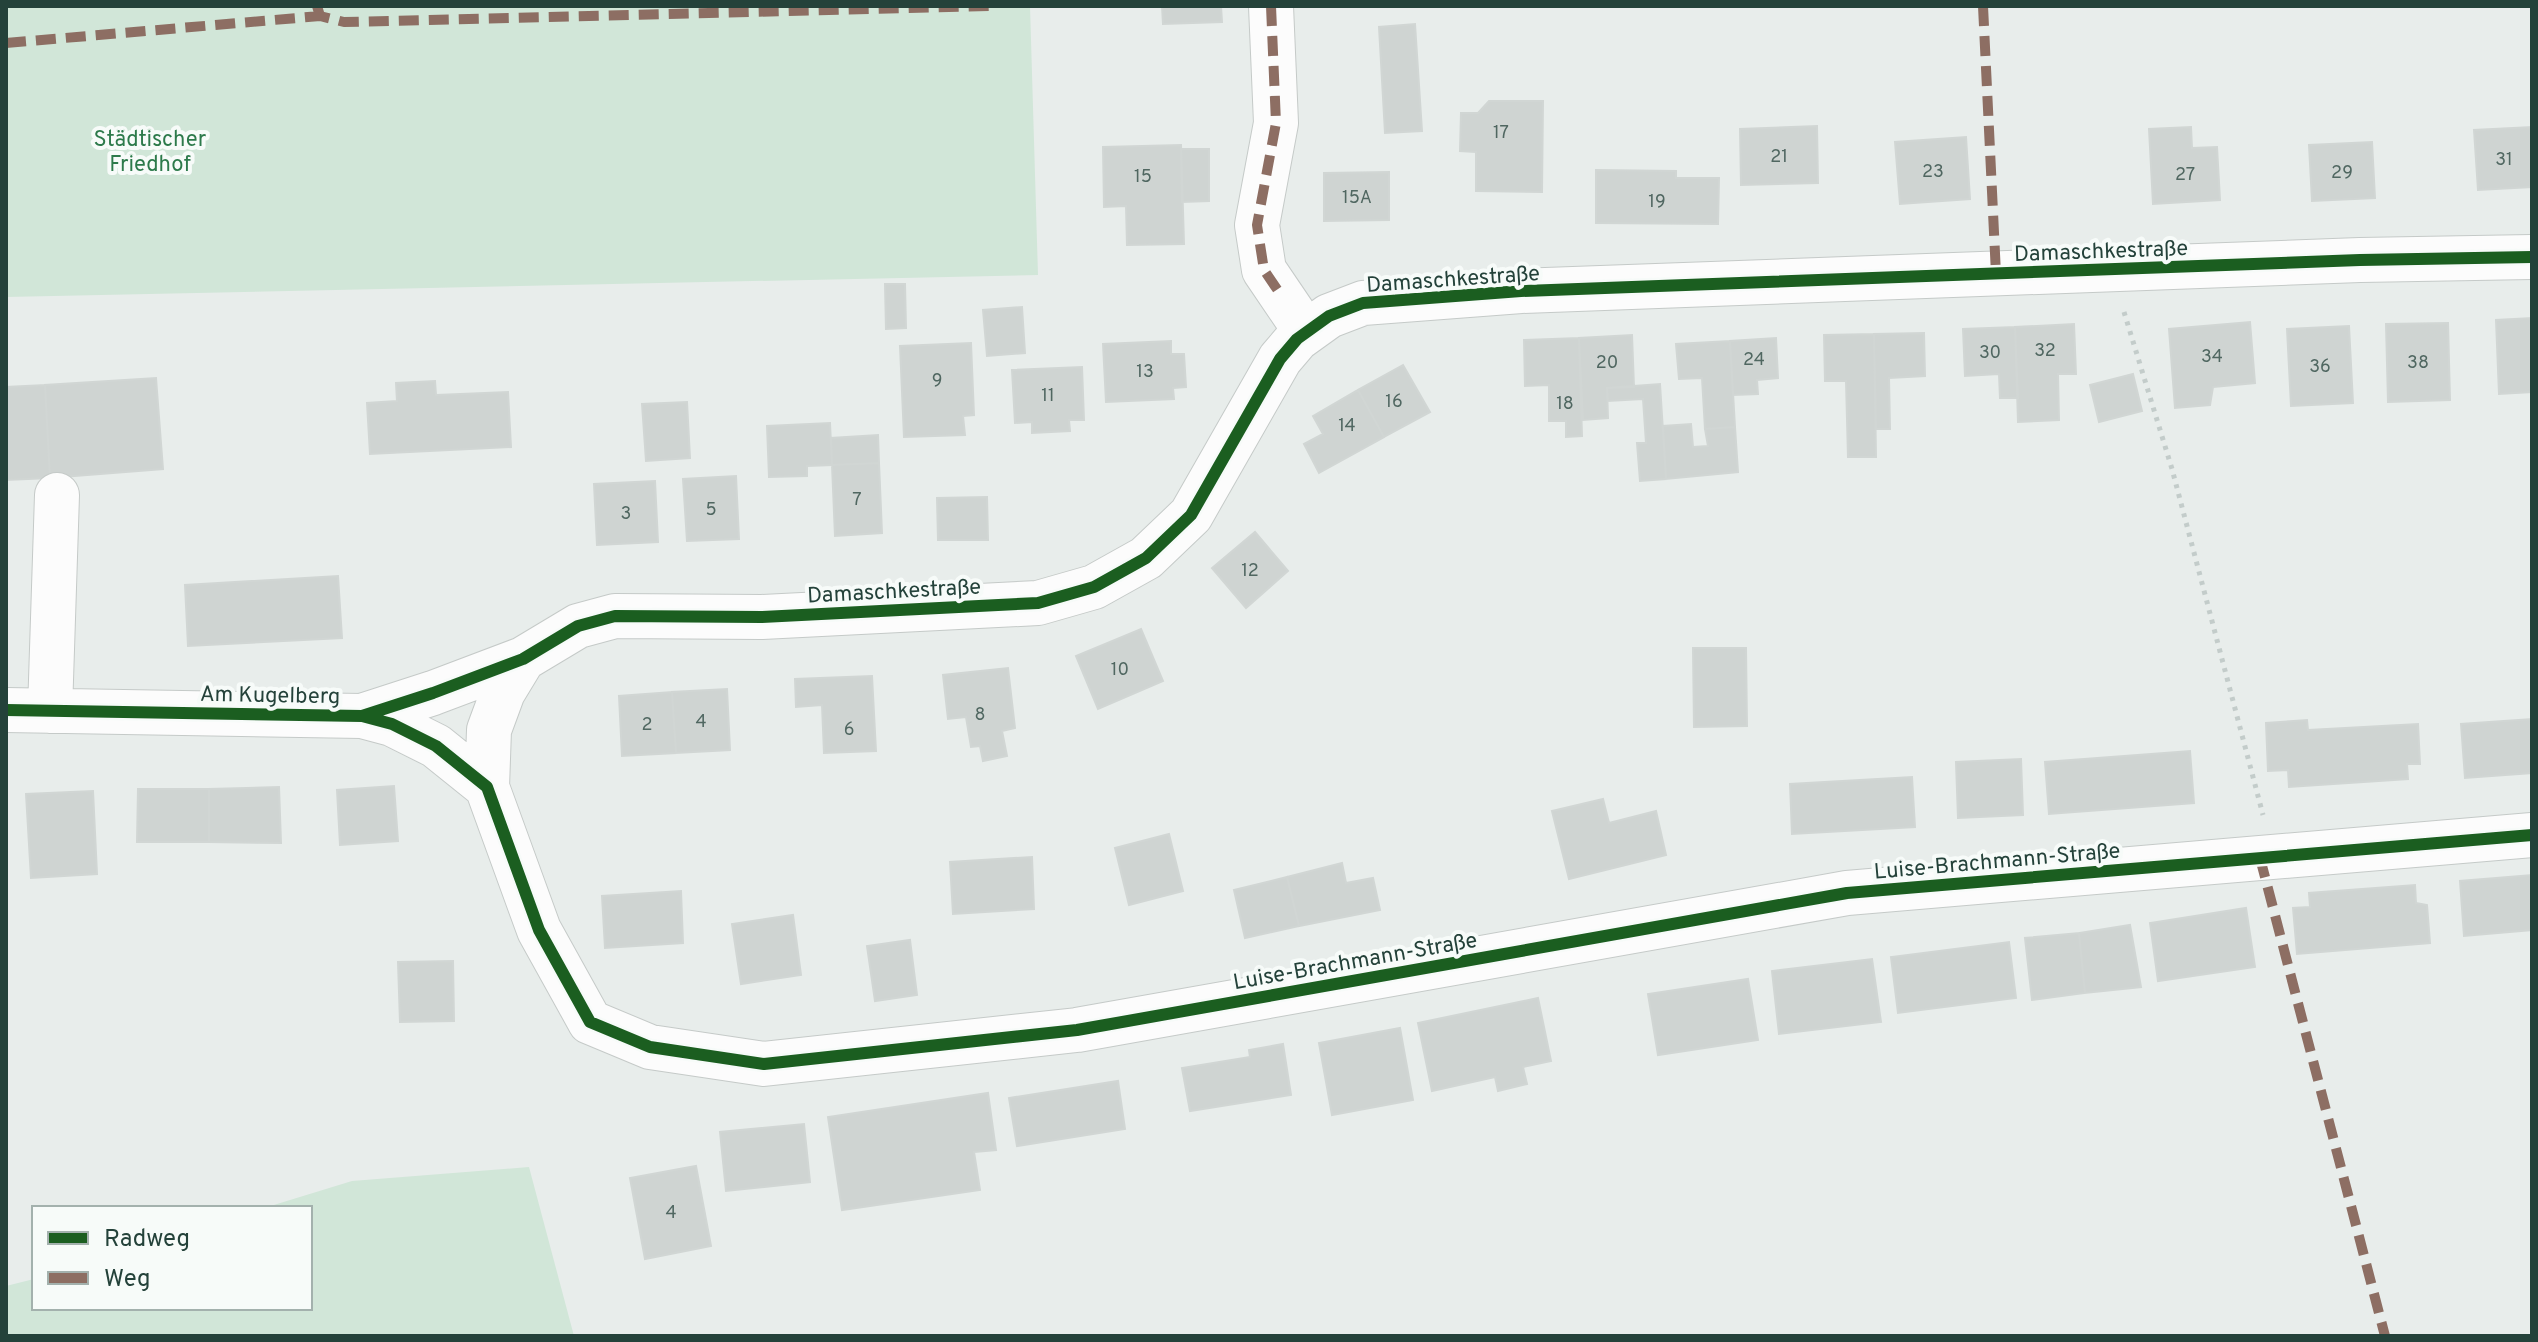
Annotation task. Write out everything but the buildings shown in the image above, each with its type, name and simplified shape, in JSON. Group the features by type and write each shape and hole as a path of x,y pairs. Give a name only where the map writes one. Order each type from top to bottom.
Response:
{"street":[{"path":"1271,6 1276,123 1257,225 1264,270 1306,332"},
{"name":"Damaschkestraße","path":"523,659 578,626 615,616 762,617 1038,603 1094,587 1146,558 1191,515 1280,359 1306,332 1329,316 1363,303 1521,291 2532,257"},
{"path":"50,711 57,495"},
{"name":"Luise-Brachmann-Straße","path":"523,659 503,692 489,730 487,787 539,930 590,1022 650,1047 764,1064 1077,1030 1847,893 2532,835"},
{"name":"Am Kugelberg","path":"6,710 362,716 523,659"},
{"path":"362,716 392,724 436,746 487,787"}],"path":[{"path":"2111,269 2172,469 2274,857"}],"green space":[{"name":"Städtischer Friedhof","path":"6,6 1030,6 1038,275 6,297"},
{"path":"529,1167 574,1336 6,1336 6,1286 32,1280 32,1310 312,1310 312,1206 271,1206 352,1181"}],"marked path":[{"path":"317,6 320,16 344,22 991,6"},
{"path":"1271,6 1276,123 1257,225 1264,270 1281,295"},
{"path":"1983,6 1996,274"},
{"path":"6,43 320,16"},
{"path":"2260,858 2385,1336"}],"cycle path":[{"path":"6,710 362,716 523,659 578,626 615,616 762,617 1038,603 1094,587 1146,558 1191,515 1280,359 1297,339 1329,316 1363,303 1521,291 2360,260 2532,257"},
{"path":"362,716 392,724 436,746 487,787 539,930 590,1022 650,1047 764,1064 1077,1030 1847,893 2532,835"}]}
